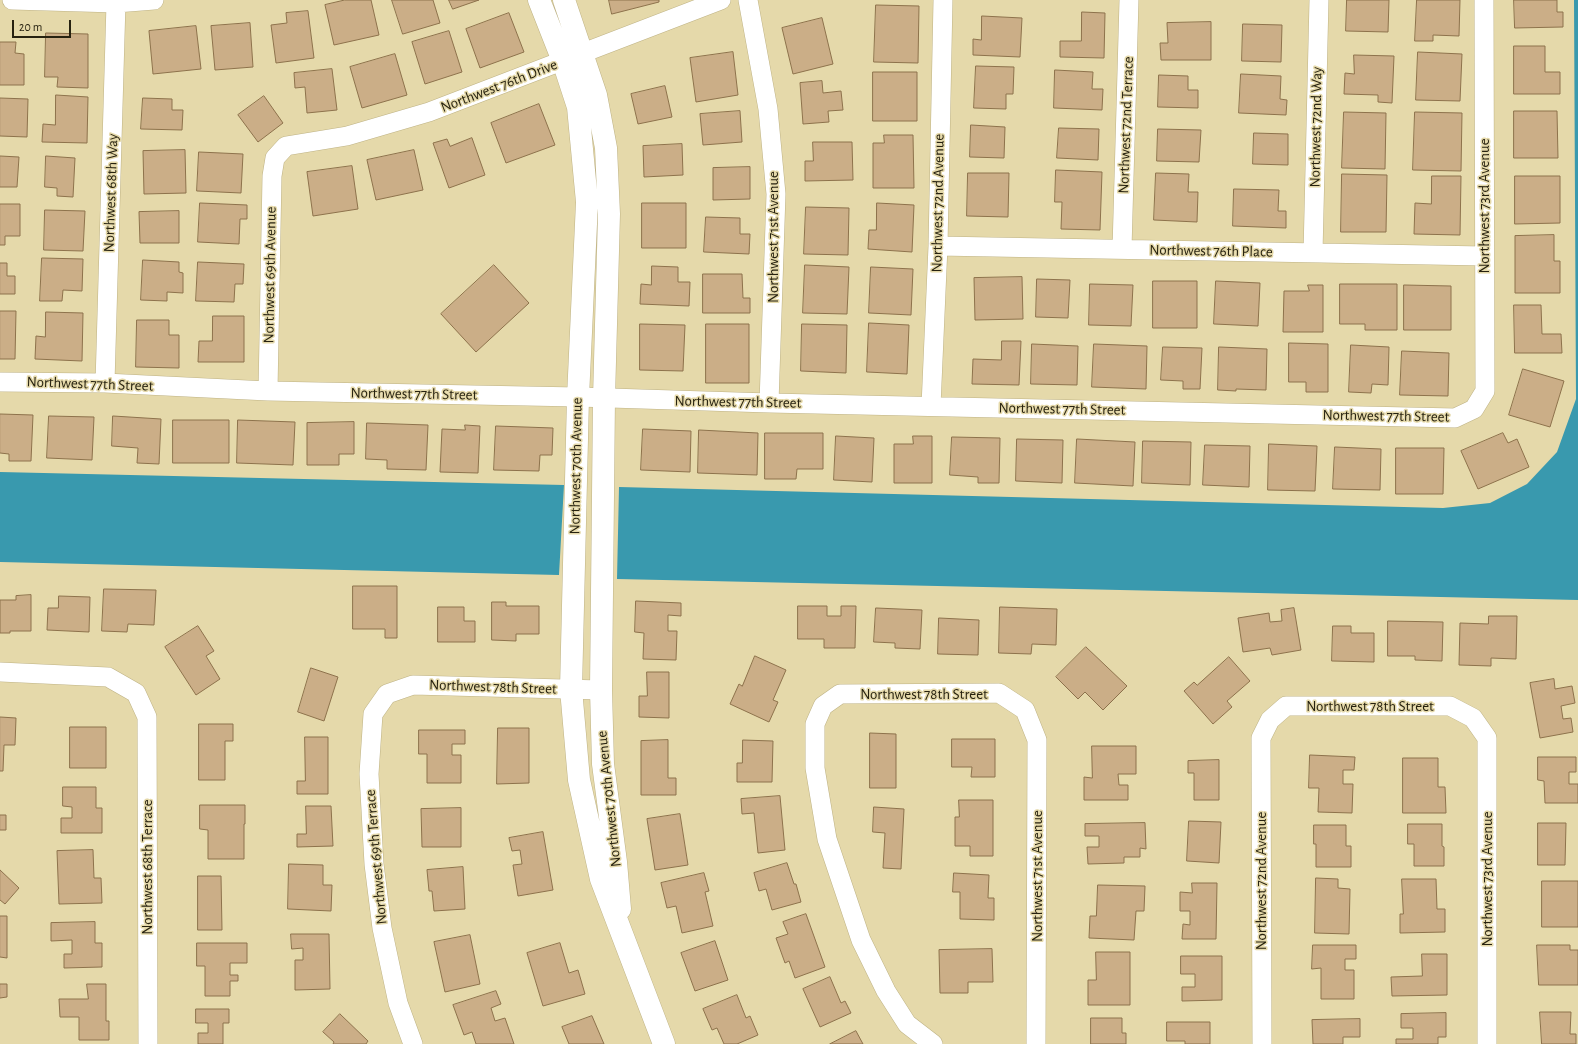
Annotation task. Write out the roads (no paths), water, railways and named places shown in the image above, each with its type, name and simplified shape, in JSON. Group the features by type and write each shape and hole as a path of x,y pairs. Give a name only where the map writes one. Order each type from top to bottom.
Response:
{"street":[{"path":"12,0 116,3 154,0"},
{"name":"Northwest 70th Avenue","path":"539,0 596,95 606,148 609,214 604,398 601,690 603,764 616,862 622,933"},
{"name":"Northwest 70th Avenue","path":"564,0 578,107 587,202 578,397 571,689 579,780 601,879 664,1044"},
{"name":"Northwest 76th Drive","path":"275,158 286,146 347,136 430,112 721,0"},
{"name":"Northwest 71st Avenue","path":"748,0 768,109 776,194 769,403"},
{"name":"Northwest 72nd Avenue","path":"931,406 938,246 942,0"},
{"name":"Northwest 72nd Terrace","path":"1122,249 1129,0"},
{"name":"Northwest 72nd Way","path":"1313,253 1319,0"},
{"name":"Northwest 73rd Avenue","path":"1474,409 1485,390 1484,0"},
{"name":"Northwest 68th Way","path":"105,384 116,3"},
{"name":"Northwest 69th Avenue","path":"268,391 272,176 275,158"},
{"name":"Northwest 76th Place","path":"938,246 1484,256"},
{"name":"Northwest 77th Street","path":"0,382 105,384 268,391 1455,418 1474,409"},
{"name":"Northwest 68th Terrace","path":"0,672 108,677 136,693 146,717 148,1044"},
{"name":"Northwest 78th Street","path":"387,694 413,685 601,690"},
{"name":"Northwest 69th Terrace","path":"387,694 373,714 369,774 374,864 382,928 393,980 398,1003 413,1044"},
{"name":"Northwest 78th Street","path":"933,1044 907,1024 886,991 861,940 827,839 815,768 814,724 823,706 840,694 999,694 1025,710"},
{"name":"Northwest 78th Street","path":"1270,720 1286,706 1450,706 1473,718"},
{"name":"Northwest 71st Avenue","path":"1025,710 1037,740 1036,1044"},
{"name":"Northwest 73rd Avenue","path":"1473,718 1487,738 1487,1044"},
{"name":"Northwest 72nd Avenue","path":"1262,1044 1261,738 1270,720"}],"water":[{"path":"1574,0 1578,0 1578,600 617,579 619,487 1443,508 1490,503 1527,484 1557,452 1576,399"},
{"path":"0,472 564,485 559,575 0,562"}]}
